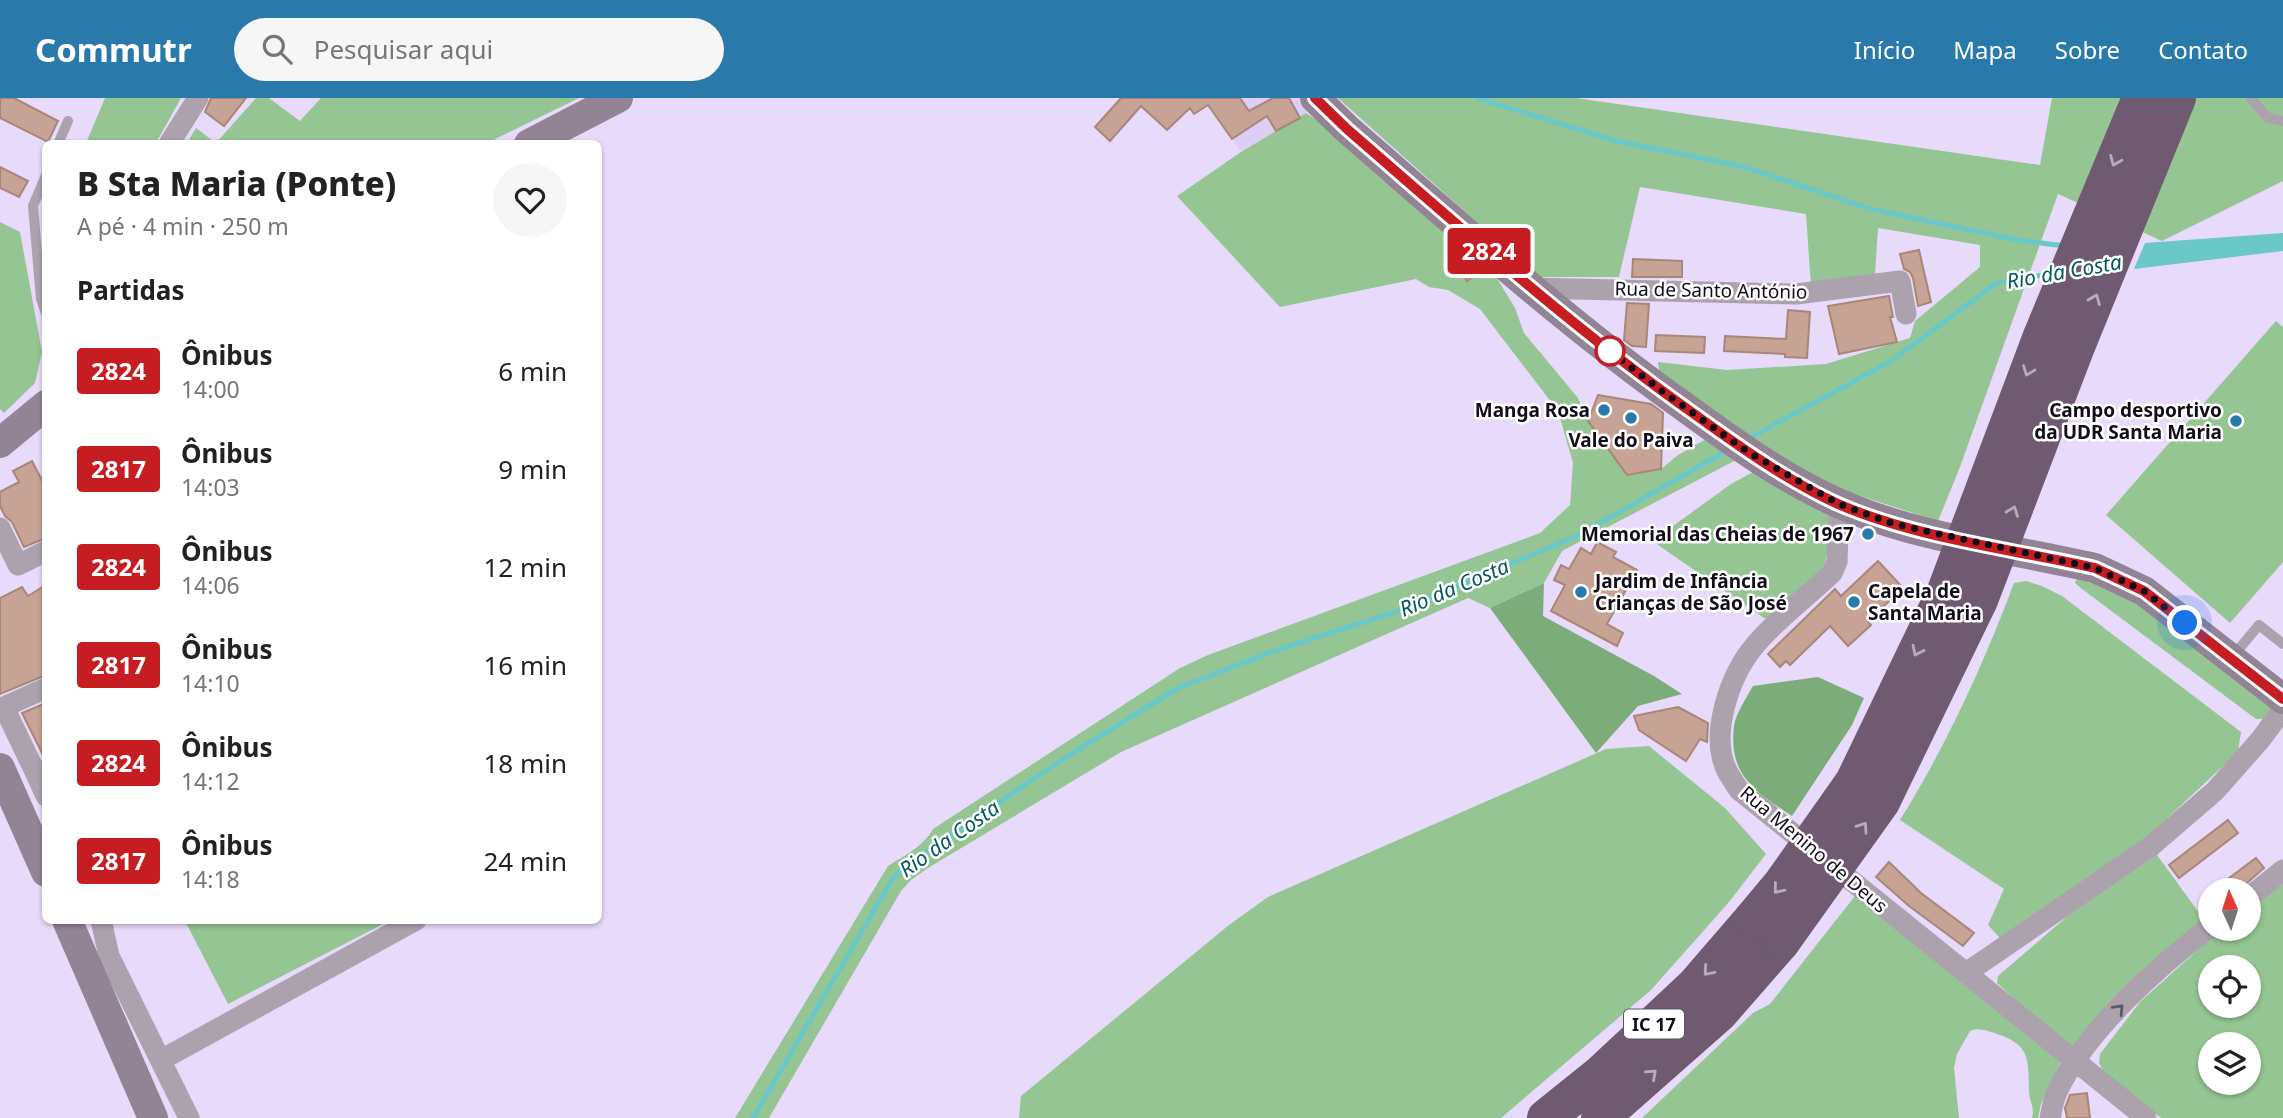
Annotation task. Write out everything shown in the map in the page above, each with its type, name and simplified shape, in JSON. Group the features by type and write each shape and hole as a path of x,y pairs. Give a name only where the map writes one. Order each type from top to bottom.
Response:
{"highway":[{"name":"IC 17","path":"1546,1118 1602,1073 1695,986 1767,931 1782,884 1854,782 1946,591 2042,337 2141,98"},
{"name":"IC 17","path":"1600,1118 1718,1013 1767,931 1881,802 1979,600 2075,349 2177,98"}],"street":[{"path":"172,140 198,98"},
{"path":"537,140 618,98"},
{"path":"1315,98 1347,129 1574,324 1748,452 1839,504 1894,524 2095,568 2117,577 2144,591 2283,699"},
{"name":"Rua de Santo António","path":"1531,288 1797,294 1900,281 1906,314"},
{"path":"0,443 42,408"},
{"name":"Rua Menino de Deus","path":"1839,504 1836,562 1832,573 1755,644 1741,665 1726,698 1721,722 1726,769 1739,790 2146,1118"},
{"path":"0,528 18,565 42,553"},
{"path":"41,772 4,707 42,690"},
{"path":"1966,973 2150,847 2214,792 2261,739 2283,709"},
{"path":"0,768 42,863"},
{"path":"2261,887 2283,870"},
{"path":"69,924 153,1118"},
{"path":"103,924 109,956 189,1118"},
{"path":"161,1060 409,924"},
{"path":"2050,1118 2056,1094 2085,1046 2133,994 2198,937"}],"lane":[{"path":"2251,98 2268,118 2283,121"},
{"path":"60,140 68,121"},
{"path":"42,184 33,205 42,302"},
{"path":"2231,658 2259,625 2283,644"}],"shaded area":[{"path":"105,98 181,98 158,140 87,140"},
{"path":"256,98 269,98 300,121 321,98 579,98 493,140 219,140"},
{"path":"1192,98 1301,98 1312,108 1300,118 1241,152 1208,105 1194,114 1186,102"},
{"path":"1338,98 1576,98 2040,165 2052,98 2283,98 2283,181 2162,241 2058,194 1938,521 1851,493 1768,454 1660,377 1658,362 1727,370 1826,364 1910,338 1915,321 1980,267 1980,245 1878,228 1875,274 1811,286 1806,214 1640,187 1619,277 1538,277"},
{"path":"1306,113 1326,126 1498,280 1515,308 1524,333 1578,398 1588,421 1627,475 1661,469 1678,455 1708,438 1738,459 1562,551 1544,583 1490,608 1468,598 1121,752 928,868 901,891 769,1118 735,1118 888,866 919,846 933,829 1180,668 1208,655 1540,533 1570,505 1573,463 1558,411 1480,309 1448,290 1429,287 1416,279 1280,307 1177,196 1241,152"},
{"path":"196,128 212,140 189,140"},
{"path":"0,222 20,232 42,352 35,383 4,413 0,409"},
{"path":"2283,233 2283,251 2134,269 2145,243"},
{"name":"Campo desportivo da UDR Santa Maria","path":"2276,321 2283,327 2283,562 2230,623 2106,515"},
{"path":"1753,472 1828,515 1830,544 1824,568 1773,619 1764,618 1658,545 1655,539 1731,484"},
{"path":"2078,576 2133,598 2273,703 2268,719 2256,719 2082,589 2075,583"},
{"path":"2026,581 2062,596 2241,732 2238,752 2128,855 2000,938 1988,925 2004,889 1900,820 1963,705 2014,583"},
{"path":"1544,583 1543,616 1682,694 1638,706 1596,753 1490,608"},
{"path":"1818,677 1864,698 1852,725 1792,816 1747,781 1735,758 1734,726 1753,686"},
{"path":"1649,746 1725,808 1766,854 1729,902 1651,990 1501,1118 1019,1118 1021,1096 1229,925 1268,897 1606,749"},
{"path":"2157,855 2198,911 2198,928 2070,1049 1997,983 1998,976 2070,914"},
{"path":"2283,880 2283,1118 2161,1118 2103,1071 2099,1063 2100,1054 2140,1002 2207,942 2261,942 2261,897"},
{"path":"1855,896 2061,1062 2041,1104 2038,1118 2032,1118 2027,1062 2022,1049 2008,1038 1977,1029 1970,1031 1957,1054 1954,1068 1959,1118 1642,1118 1753,1013 1770,1004"},
{"path":"187,924 383,924 228,1004"}],"building":[{"path":"0,98 14,98 58,121 49,140 44,140 0,118"},
{"path":"211,98 246,98 224,126 205,112"},
{"path":"1121,98 1240,98 1249,111 1273,98 1289,98 1300,118 1276,131 1267,116 1232,139 1208,105 1194,114 1190,108 1167,130 1141,106 1110,141 1095,127"},
{"path":"0,167 28,181 19,197 0,188"},
{"path":"1919,250 1931,302 1918,306 1913,278 1910,272 1904,269 1900,254"},
{"path":"1633,259 1682,261 1682,277 1632,277"},
{"path":"1470,260 1478,273 1467,281 1458,269"},
{"path":"1889,296 1893,317 1890,317 1897,342 1839,354 1828,306"},
{"path":"1627,303 1649,304 1646,347 1632,346 1624,340"},
{"path":"1788,310 1810,312 1807,358 1785,357 1785,354 1724,351 1725,336 1786,339"},
{"path":"1656,335 1705,337 1704,353 1655,351"},
{"path":"1598,395 1651,404 1663,413 1661,469 1627,475 1588,421"},
{"path":"32,461 42,480 42,540 24,547 12,522 0,506 0,492 19,482 13,471"},
{"name":"Jardim de Infância Crianças de São José","path":"1597,542 1616,552 1613,557 1637,570 1607,624 1623,633 1617,646 1551,611 1565,585 1554,580 1561,565 1569,569 1581,548 1591,554"},
{"name":"Capela de Santa Maria","path":"1878,561 1903,588 1868,621 1871,625 1848,646 1830,626 1790,665 1786,661 1780,667 1768,654 1835,589 1841,596"},
{"path":"22,587 28,596 42,587 42,677 0,694 0,598"},
{"path":"42,705 42,753 22,713"},
{"path":"1678,707 1708,723 1707,742 1700,739 1686,761 1639,730 1634,716"},
{"path":"2228,820 2238,833 2179,878 2169,865"},
{"path":"2256,858 2264,868 2253,878 2229,878"},
{"path":"1889,862 1921,893 1974,933 1963,946 1909,906 1876,877"},
{"path":"2087,1093 2090,1118 2067,1118 2065,1108 2070,1095"}],"waterway":[{"path":"1477,98 1616,141 1745,167 1871,209 2017,240 2065,246"},
{"name":"Rio da Costa","path":"1746,440 1893,360 1995,284 2053,273"},
{"name":"Rio da Costa","path":"753,1118 894,876 960,829 1060,761 1178,688 1274,651 1398,611 1579,535 1728,450"}],"bus line":[{"name":"2824","path":"1315,98 1347,129 1564,316 1748,452 1839,504 1894,524 2095,568 2117,577 2144,591 2283,699"}],"place":[{"name":"Manga Rosa","path":"1604,410"},
{"name":"Vale do Paiva","path":"1631,418"},
{"name":"Campo desportivo da UDR Santa Maria","path":"2236,421"},
{"name":"Memorial das Cheias de 1967","path":"1868,534"},
{"name":"Jardim de Infância Crianças de São José","path":"1581,592"},
{"name":"Capela de Santa Maria","path":"1854,602"}],"route":[{"path":"1610,351 1606,348 1748,452 1839,504 1894,524 2095,568 2144,591 2185,623"}]}
